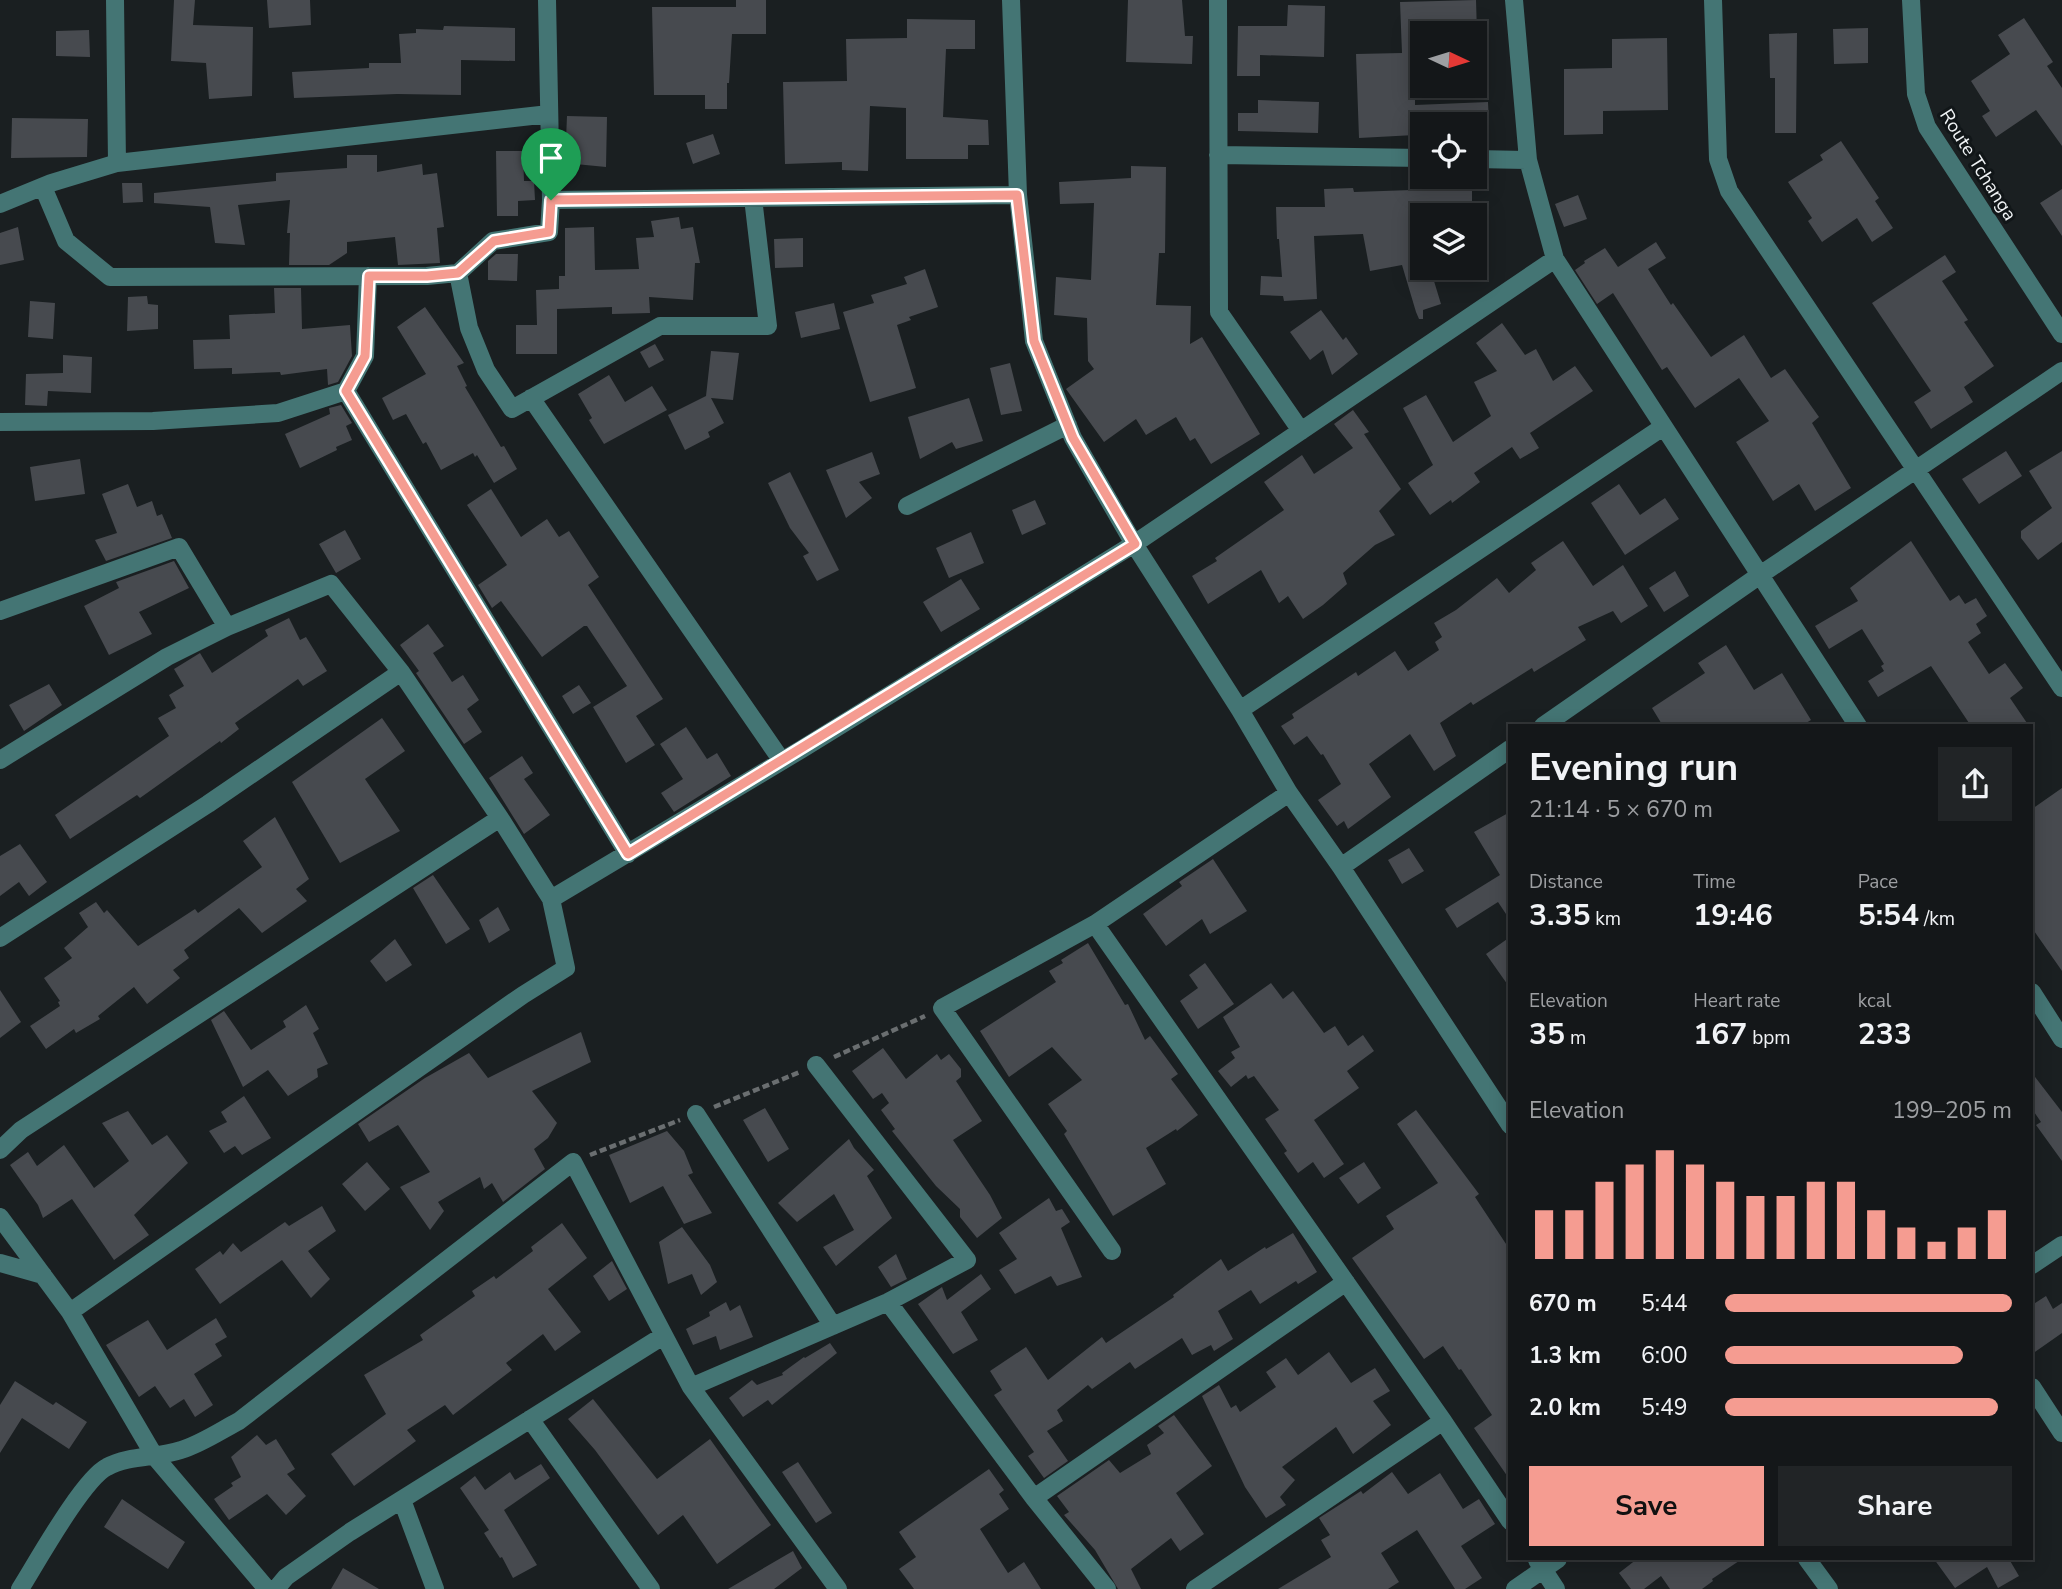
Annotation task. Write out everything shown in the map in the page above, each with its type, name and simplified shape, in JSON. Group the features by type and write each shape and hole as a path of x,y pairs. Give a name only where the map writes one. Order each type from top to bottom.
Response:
{"street":[{"path":"115,0 117,163"},
{"path":"43,187 66,241 110,277 427,276 458,273 494,241 549,232 551,200 547,0"},
{"path":"1011,0 1017,195 1034,341 1073,438 1135,544 1289,793 1341,867 1508,1122"},
{"path":"1217,0 1219,312 1301,431"},
{"path":"1514,0 1528,160 1555,260 1857,724"},
{"path":"1713,0 1718,159 1729,191 2062,688"},
{"name":"Route Tchanga","path":"1911,0 1916,94 1927,127 2062,334"},
{"path":"0,204 117,163 549,114"},
{"path":"1218,155 1410,158"},
{"path":"1487,159 1528,160"},
{"path":"551,200 1017,195"},
{"path":"458,273 469,328 486,370 512,409 660,326 768,326 753,198"},
{"path":"551,899 1135,544 1555,260"},
{"path":"0,422 153,421 278,413 346,391 365,356 369,276"},
{"path":"1546,724 1760,575 2062,371"},
{"path":"346,391 628,854"},
{"path":"531,398 782,761"},
{"path":"907,506 1068,425"},
{"path":"1240,710 1663,426"},
{"path":"0,611 179,547 227,627"},
{"path":"0,760 167,657 227,627 331,584 401,672 500,818 551,899 566,968 523,995 70,1312"},
{"path":"0,938 208,804 401,672"},
{"path":"1341,867 1508,750"},
{"path":"1112,1251 942,1008 1095,924 1289,793"},
{"path":"0,1150 21,1130 500,818"},
{"path":"1095,924 1508,1518"},
{"path":"2037,1013 2062,1039"},
{"path":"691,1387 888,1302 967,1260 816,1065"},
{"path":"695,1114 833,1326"},
{"path":"20,1589 87,1485 106,1467 125,1460 155,1457 182,1450 239,1422 573,1162 691,1387 838,1589"},
{"path":"0,1217 70,1312 155,1457 267,1589"},
{"path":"2033,1264 2062,1245"},
{"path":"0,1263 43,1275"},
{"path":"1034,1498 1346,1282"},
{"path":"888,1302 1034,1498 1107,1589"},
{"path":"276,1589 286,1577 350,1532 663,1336"},
{"path":"2033,1389 2062,1433"},
{"path":"530,1419 651,1589"},
{"path":"1195,1589 1443,1421"},
{"path":"402,1500 435,1589"},
{"path":"1808,1560 1829,1589"},
{"path":"1515,1589 1539,1564 1556,1589"}],"path":[{"path":"573,1162 816,1065 942,1008"}],"building":[{"path":"174,0 195,0 193,25 253,27 252,96 209,99 206,63 171,61"},
{"path":"267,0 310,0 311,25 269,28"},
{"path":"736,0 766,0 766,34 732,34 727,109 705,109 705,95 654,95 652,7 736,7"},
{"path":"1128,0 1182,0 1185,36 1193,36 1192,64 1126,62"},
{"path":"1476,0 1477,21 1410,21 1410,98 1415,98 1415,105 1488,102 1489,124 1487,112 1410,112 1410,135 1359,138 1356,54 1402,53 1400,2"},
{"path":"1288,5 1325,6 1324,57 1260,55 1260,76 1237,76 1238,26 1287,26"},
{"path":"2024,18 2053,62 2047,66 2062,88 2062,146 2036,110 1996,137 1982,116 1990,111 1971,81 2010,54 1998,35"},
{"path":"907,19 975,20 975,49 946,49 943,117 988,120 989,145 968,145 968,159 906,159 906,108 870,106 868,171 842,170 842,162 785,164 783,82 847,81 846,39 907,38"},
{"path":"444,26 515,28 515,61 461,60 461,95 397,94 294,98 292,72 369,68 369,63 401,63 399,34 416,33 416,29 443,30"},
{"path":"1868,28 1868,63 1834,64 1833,29"},
{"path":"89,30 90,57 56,56 56,31"},
{"path":"1797,33 1796,133 1775,133 1775,78 1770,78 1769,34"},
{"path":"1667,38 1668,110 1603,111 1603,134 1564,135 1564,69 1612,68 1612,39"},
{"path":"1258,100 1319,102 1318,133 1238,131 1238,113 1258,113"},
{"path":"567,116 607,117 606,167 565,163"},
{"path":"12,118 88,119 87,157 11,158"},
{"path":"713,134 720,154 693,164 686,143"},
{"path":"1841,141 1879,198 1875,201 1893,228 1872,242 1857,218 1822,242 1808,221 1812,218 1788,182 1823,160 1820,155"},
{"path":"496,151 523,151 524,181 534,181 535,200 518,201 518,216 497,216"},
{"path":"347,155 377,155 377,172 422,164 423,175 437,173 444,227 437,228 440,263 398,265 395,237 347,242 347,253 329,265 289,265 290,233 287,233 290,200 238,205 245,245 215,243 210,207 154,203 154,193 276,181 276,173 347,168"},
{"path":"1131,166 1166,167 1165,253 1159,253 1156,305 1191,306 1190,344 1202,337 1260,434 1211,464 1195,438 1190,441 1176,417 1146,435 1136,419 1104,442 1066,389 1094,369 1088,361 1087,318 1054,315 1056,277 1091,280 1094,203 1060,204 1059,182 1131,178"},
{"path":"122,183 142,183 143,202 123,203"},
{"path":"1353,188 1354,192 1472,189 1472,203 1410,203 1410,280 1434,280 1441,304 1423,310 1423,319 1419,319 1416,312 1402,265 1370,271 1363,234 1314,236 1317,299 1284,301 1283,296 1260,295 1261,276 1282,277 1276,207 1325,207 1324,189"},
{"path":"2062,189 2062,236 2040,203"},
{"path":"1578,195 1587,219 1564,227 1555,204"},
{"path":"679,217 681,229 693,227 700,263 695,263 693,300 649,297 650,313 612,314 612,307 557,309 557,354 516,354 516,325 537,325 536,290 559,289 559,276 565,276 565,228 594,227 595,270 639,269 636,238 654,237 651,221"},
{"path":"18,227 24,260 0,265 0,233"},
{"path":"803,238 803,267 775,268 774,239"},
{"path":"1656,242 1666,258 1648,269 1671,305 1673,303 1711,357 1744,335 1771,378 1785,369 1819,417 1812,423 1851,488 1815,511 1799,484 1773,501 1736,442 1769,421 1739,378 1695,408 1667,367 1662,370 1613,293 1597,304 1575,270 1605,248 1618,267"},
{"path":"496,254 518,254 517,281 488,280 488,261"},
{"path":"1945,255 1956,272 1942,281 1968,320 1964,322 1994,366 1964,387 1973,402 1931,429 1914,402 1931,391 1872,303"},
{"path":"925,269 938,307 909,317 911,320 897,325 916,388 870,402 843,312 874,303 871,295 907,284 904,277"},
{"path":"274,288 301,288 302,329 350,325 352,356 338,382 328,385 327,369 281,375 280,372 232,374 232,368 194,369 193,340 230,339 229,315 275,313"},
{"path":"147,296 148,304 158,305 158,329 127,331 128,297"},
{"path":"30,301 55,303 53,339 28,337"},
{"path":"834,303 840,329 801,338 795,312"},
{"path":"425,307 464,363 457,366 467,386 465,387 517,469 494,483 477,455 475,457 473,453 441,470 426,442 423,444 406,414 393,420 382,398 426,374 397,327"},
{"path":"1321,310 1343,340 1346,337 1358,354 1332,375 1323,350 1310,360 1290,332"},
{"path":"1502,323 1525,355 1536,349 1553,381 1575,366 1593,391 1530,433 1539,448 1520,459 1512,447 1474,473 1480,482 1452,503 1451,500 1430,515 1408,483 1433,465 1403,408 1426,395 1453,442 1491,416 1474,382 1497,371 1476,343"},
{"path":"655,344 664,360 649,368 640,352"},
{"path":"711,351 739,353 733,400 711,398 724,423 708,432 710,437 685,450 668,415 706,396"},
{"path":"63,355 92,357 91,393 48,391 47,406 25,405 26,374 63,373"},
{"path":"1010,363 1022,411 1001,415 990,368"},
{"path":"609,375 625,402 652,386 667,410 604,444 589,420 592,418 578,394"},
{"path":"969,398 983,441 956,449 952,442 920,459 908,417"},
{"path":"341,405 352,423 346,426 352,440 300,468 285,434 330,414 329,408"},
{"path":"1353,410 1369,432 1364,434 1401,489 1379,511 1395,535 1375,545 1343,573 1347,584 1303,619 1288,596 1279,603 1261,570 1208,604 1192,576 1217,561 1215,558 1284,510 1264,482 1302,455 1314,474 1353,448 1334,424"},
{"path":"2006,451 2022,476 1979,504 1962,479"},
{"path":"2062,451 2062,542 2038,560 2021,538 2021,531 2052,508 2029,471"},
{"path":"872,452 880,474 859,482 872,498 846,518 826,470"},
{"path":"80,459 85,494 35,501 30,467"},
{"path":"790,472 839,570 817,581 803,556 809,553 790,528 768,483"},
{"path":"128,484 137,507 152,501 157,516 162,514 172,538 106,561 95,540 117,533 102,494"},
{"path":"1619,484 1640,515 1665,498 1679,519 1625,555 1591,503"},
{"path":"491,489 521,537 547,519 559,537 569,531 599,577 588,585 663,699 636,716 655,745 626,763 593,707 627,686 587,626 542,657 501,601 492,608 478,585 507,565 467,505"},
{"path":"1035,500 1046,524 1022,535 1012,510"},
{"path":"345,530 361,559 336,573 319,544"},
{"path":"971,532 984,563 949,578 936,548"},
{"path":"1563,541 1593,586 1623,565 1648,606 1621,623 1613,611 1578,627 1586,640 1534,672 1532,668 1473,705 1471,702 1440,723 1456,756 1434,771 1410,734 1369,764 1391,797 1348,829 1344,821 1337,826 1318,800 1341,784 1323,754 1321,755 1307,736 1294,745 1281,726 1294,718 1292,714 1356,672 1358,676 1395,651 1408,671 1439,650 1435,642 1442,637 1434,623 1456,610 1497,578 1509,593 1536,570 1531,563"},
{"path":"1911,541 1950,601 1959,595 1965,604 1976,598 1987,616 1976,624 1981,633 1968,642 1989,674 2005,663 2023,688 2010,698 2028,724 1970,724 1931,666 1878,697 1868,681 1884,671 1881,666 1884,664 1862,629 1829,649 1815,626 1858,601 1850,588"},
{"path":"174,561 189,588 139,612 152,634 109,655 84,606 119,588 116,582"},
{"path":"1675,571 1689,596 1664,612 1649,588"},
{"path":"961,579 980,609 941,632 923,602"},
{"path":"289,618 300,640 306,637 327,671 303,686 298,679 235,723 239,729 221,743 220,741 140,798 137,795 70,839 55,815 169,736 158,718 176,708 169,695 184,686 174,669 200,653 212,673 268,636 265,630"},
{"path":"428,624 444,646 433,653 452,682 463,675 479,700 467,709 482,732 464,744 400,645"},
{"path":"1726,645 1754,690 1782,673 1811,720 1804,724 1662,724 1652,708 1705,673 1698,663"},
{"path":"49,684 62,705 24,731 9,705"},
{"path":"579,685 591,703 573,714 562,696"},
{"path":"382,718 405,751 365,779 400,831 340,863 292,782"},
{"path":"686,727 707,759 717,753 731,776 674,812 661,793 683,779 660,744"},
{"path":"522,756 533,773 524,779 550,815 524,834 489,778"},
{"path":"2062,788 2062,971 2033,929 2033,808"},
{"path":"1508,813 1508,917 1498,902 1457,928 1445,909 1500,875 1474,832"},
{"path":"275,817 309,879 296,889 307,901 262,933 239,908 184,950 189,958 173,970 180,978 147,1004 134,987 98,1016 100,1019 76,1033 74,1029 46,1049 30,1026 60,1006 60,1001 44,978 72,958 64,948 88,927 79,913 96,902 104,913 107,910 138,946 195,909 198,913 262,867 243,841"},
{"path":"20,844 47,882 29,896 19,882 0,896 0,856"},
{"path":"1409,848 1424,871 1402,884 1388,860"},
{"path":"1213,859 1247,911 1210,934 1202,919 1166,946 1143,914 1182,886 1179,882"},
{"path":"433,875 470,929 446,944 413,888"},
{"path":"498,907 510,930 489,943 479,920"},
{"path":"1508,938 1508,985 1486,954"},
{"path":"395,939 412,965 386,982 370,961"},
{"path":"1088,943 1125,1005 1128,1004 1145,1040 1150,1036 1178,1074 1171,1079 1198,1115 1177,1131 1176,1129 1146,1148 1166,1184 1113,1216 1064,1134 1067,1131 1048,1104 1082,1080 1052,1047 1009,1077 980,1031 1056,982 1049,971"},
{"path":"1205,963 1234,1004 1198,1029 1180,1001 1198,988 1189,975"},
{"path":"1271,983 1283,999 1293,991 1324,1033 1335,1026 1348,1046 1363,1035 1374,1051 1347,1071 1359,1088 1314,1120 1344,1164 1324,1178 1313,1162 1298,1173 1284,1153 1287,1151 1265,1119 1279,1110 1254,1076 1248,1079 1246,1075 1231,1087 1218,1071 1235,1058 1231,1052 1240,1047 1223,1017"},
{"path":"0,990 21,1022 0,1038"},
{"path":"306,1005 319,1029 313,1033 328,1064 317,1069 318,1077 288,1096 268,1070 243,1087 211,1020 224,1011 251,1050 286,1027 283,1021"},
{"path":"581,1032 591,1062 532,1091 557,1123 548,1138 534,1149 545,1169 503,1202 492,1183 484,1189 480,1177 438,1202 444,1211 430,1230 400,1187 430,1172 398,1125 369,1142 358,1124 425,1078 469,1053 488,1078"},
{"path":"883,1048 906,1079 937,1054 941,1060 949,1054 961,1069 961,1077 956,1081 982,1121 953,1140 1002,1218 977,1238 960,1217 960,1209 936,1186 892,1131 895,1129 881,1110 889,1103 882,1093 873,1099 852,1071"},
{"path":"2033,1074 2062,1112 2062,1161 2036,1125 2041,1122 2033,1110"},
{"path":"244,1096 271,1138 242,1155 235,1146 224,1153 209,1131 227,1122 221,1112"},
{"path":"765,1108 789,1149 768,1162 743,1120"},
{"path":"1416,1110 1479,1194 1475,1197 1508,1247 1508,1477 1474,1428 1492,1415 1461,1369 1459,1370 1443,1346 1424,1359 1352,1258 1394,1229 1386,1216 1438,1183 1397,1124"},
{"path":"128,1111 152,1145 167,1135 188,1163 134,1215 149,1235 114,1260 72,1199 43,1218 38,1205 10,1165 28,1152 37,1166 64,1145 94,1188 129,1161 102,1123"},
{"path":"667,1131 684,1151 693,1173 688,1175 712,1213 684,1224 663,1186 630,1203 609,1155"},
{"path":"849,1139 874,1170 867,1176 892,1218 836,1266 823,1247 854,1230 834,1194 797,1222 778,1203"},
{"path":"367,1162 390,1189 365,1211 342,1184"},
{"path":"1364,1162 1381,1188 1358,1204 1339,1178"},
{"path":"1049,1198 1056,1211 1062,1209 1070,1222 1061,1228 1082,1277 1057,1286 1051,1276 1015,1294 999,1270 1017,1259 999,1233"},
{"path":"322,1206 336,1231 308,1251 330,1279 311,1298 282,1260 220,1304 195,1269 220,1251 223,1255 233,1243 241,1252 285,1222 289,1226"},
{"path":"562,1223 587,1258 548,1289 581,1332 555,1351 543,1334 506,1363 512,1370 453,1415 445,1405 407,1430 416,1441 354,1486 331,1454 386,1414 364,1375 423,1340 420,1335 475,1296 472,1291 494,1276 496,1279 533,1251 531,1247"},
{"path":"682,1227 710,1265 717,1282 701,1295 692,1274 668,1284 659,1242"},
{"path":"1293,1233 1317,1272 1298,1284 1296,1281 1260,1304 1251,1290 1218,1311 1233,1339 1214,1351 1211,1345 1192,1355 1182,1338 1135,1369 1130,1362 1092,1389 1088,1385 1057,1410 1063,1421 1047,1431 1068,1461 1044,1478 1028,1456 1034,1452 994,1395 1002,1390 990,1371 1026,1347 1048,1380 1102,1337 1106,1343 1174,1297 1173,1295 1221,1259 1228,1271"},
{"path":"896,1254 907,1279 891,1287 878,1267"},
{"path":"612,1261 627,1289 609,1301 593,1276"},
{"path":"981,1274 991,1289 961,1312 978,1340 953,1354 918,1304 942,1287 947,1300"},
{"path":"2046,1296 2053,1309 2062,1303 2062,1333 2033,1353 2033,1304"},
{"path":"726,1302 730,1311 740,1305 753,1337 720,1350 716,1336 693,1345 686,1329 710,1316 709,1312"},
{"path":"216,1318 227,1337 215,1344 222,1356 194,1374 213,1405 195,1417 184,1399 170,1408 155,1386 139,1397 106,1345 148,1320 167,1350"},
{"path":"830,1343 837,1353 772,1405 768,1400 743,1417 729,1398 752,1380 757,1385 783,1375 782,1373 804,1357"},
{"path":"1329,1352 1351,1383 1375,1368 1390,1391 1373,1401 1391,1425 1353,1454 1336,1427 1282,1467 1295,1480 1280,1497 1286,1505 1266,1518 1245,1487 1202,1396 1219,1385 1231,1408 1236,1405 1240,1412 1276,1387 1266,1372 1286,1358 1298,1375"},
{"path":"15,1381 87,1422 69,1449 22,1418 0,1453 0,1405"},
{"path":"593,1399 657,1479 710,1439 771,1525 717,1564 683,1515 658,1535 595,1450 568,1419"},
{"path":"1174,1415 1212,1466 1176,1493 1204,1534 1180,1551 1171,1538 1131,1569 1141,1589 1118,1589 1095,1550 1064,1515 1069,1512 1057,1496 1109,1460 1120,1473 1151,1454 1147,1445 1164,1433 1158,1426"},
{"path":"257,1435 266,1445 276,1439 295,1469 287,1474 306,1496 286,1515 267,1494 229,1520 214,1499 241,1477 231,1457"},
{"path":"798,1462 832,1513 816,1523 782,1472"},
{"path":"541,1464 550,1478 504,1510 537,1565 513,1578 502,1557 500,1558 484,1533 489,1530 460,1488 475,1476 485,1490 510,1472 515,1480"},
{"path":"989,1469 1004,1490 999,1494 1009,1509 980,1529 1008,1573 1024,1562 1041,1589 914,1589 899,1569 916,1557 899,1532"},
{"path":"1392,1472 1408,1494 1440,1473 1463,1509 1479,1499 1495,1524 1461,1546 1482,1578 1465,1589 1455,1589 1417,1530 1381,1553 1399,1582 1388,1589 1278,1589 1331,1557 1321,1540 1330,1535 1319,1518 1361,1491 1363,1494"},
{"path":"122,1499 185,1542 168,1569 104,1527"},
{"path":"793,1551 802,1568 774,1589 728,1589"},
{"path":"1636,1560 1740,1560 1702,1589 1670,1589 1661,1576 1644,1589 1631,1589 1619,1573"},
{"path":"1935,1560 2010,1560 2019,1576 1998,1588 1987,1567 1955,1588"},
{"path":"343,1568 379,1589 331,1589"}],"route":[{"path":"1017,195 1034,341 1073,438 1135,544 628,854 346,391 365,356 369,276 458,273 494,241 549,232 551,200 1017,195"}]}
